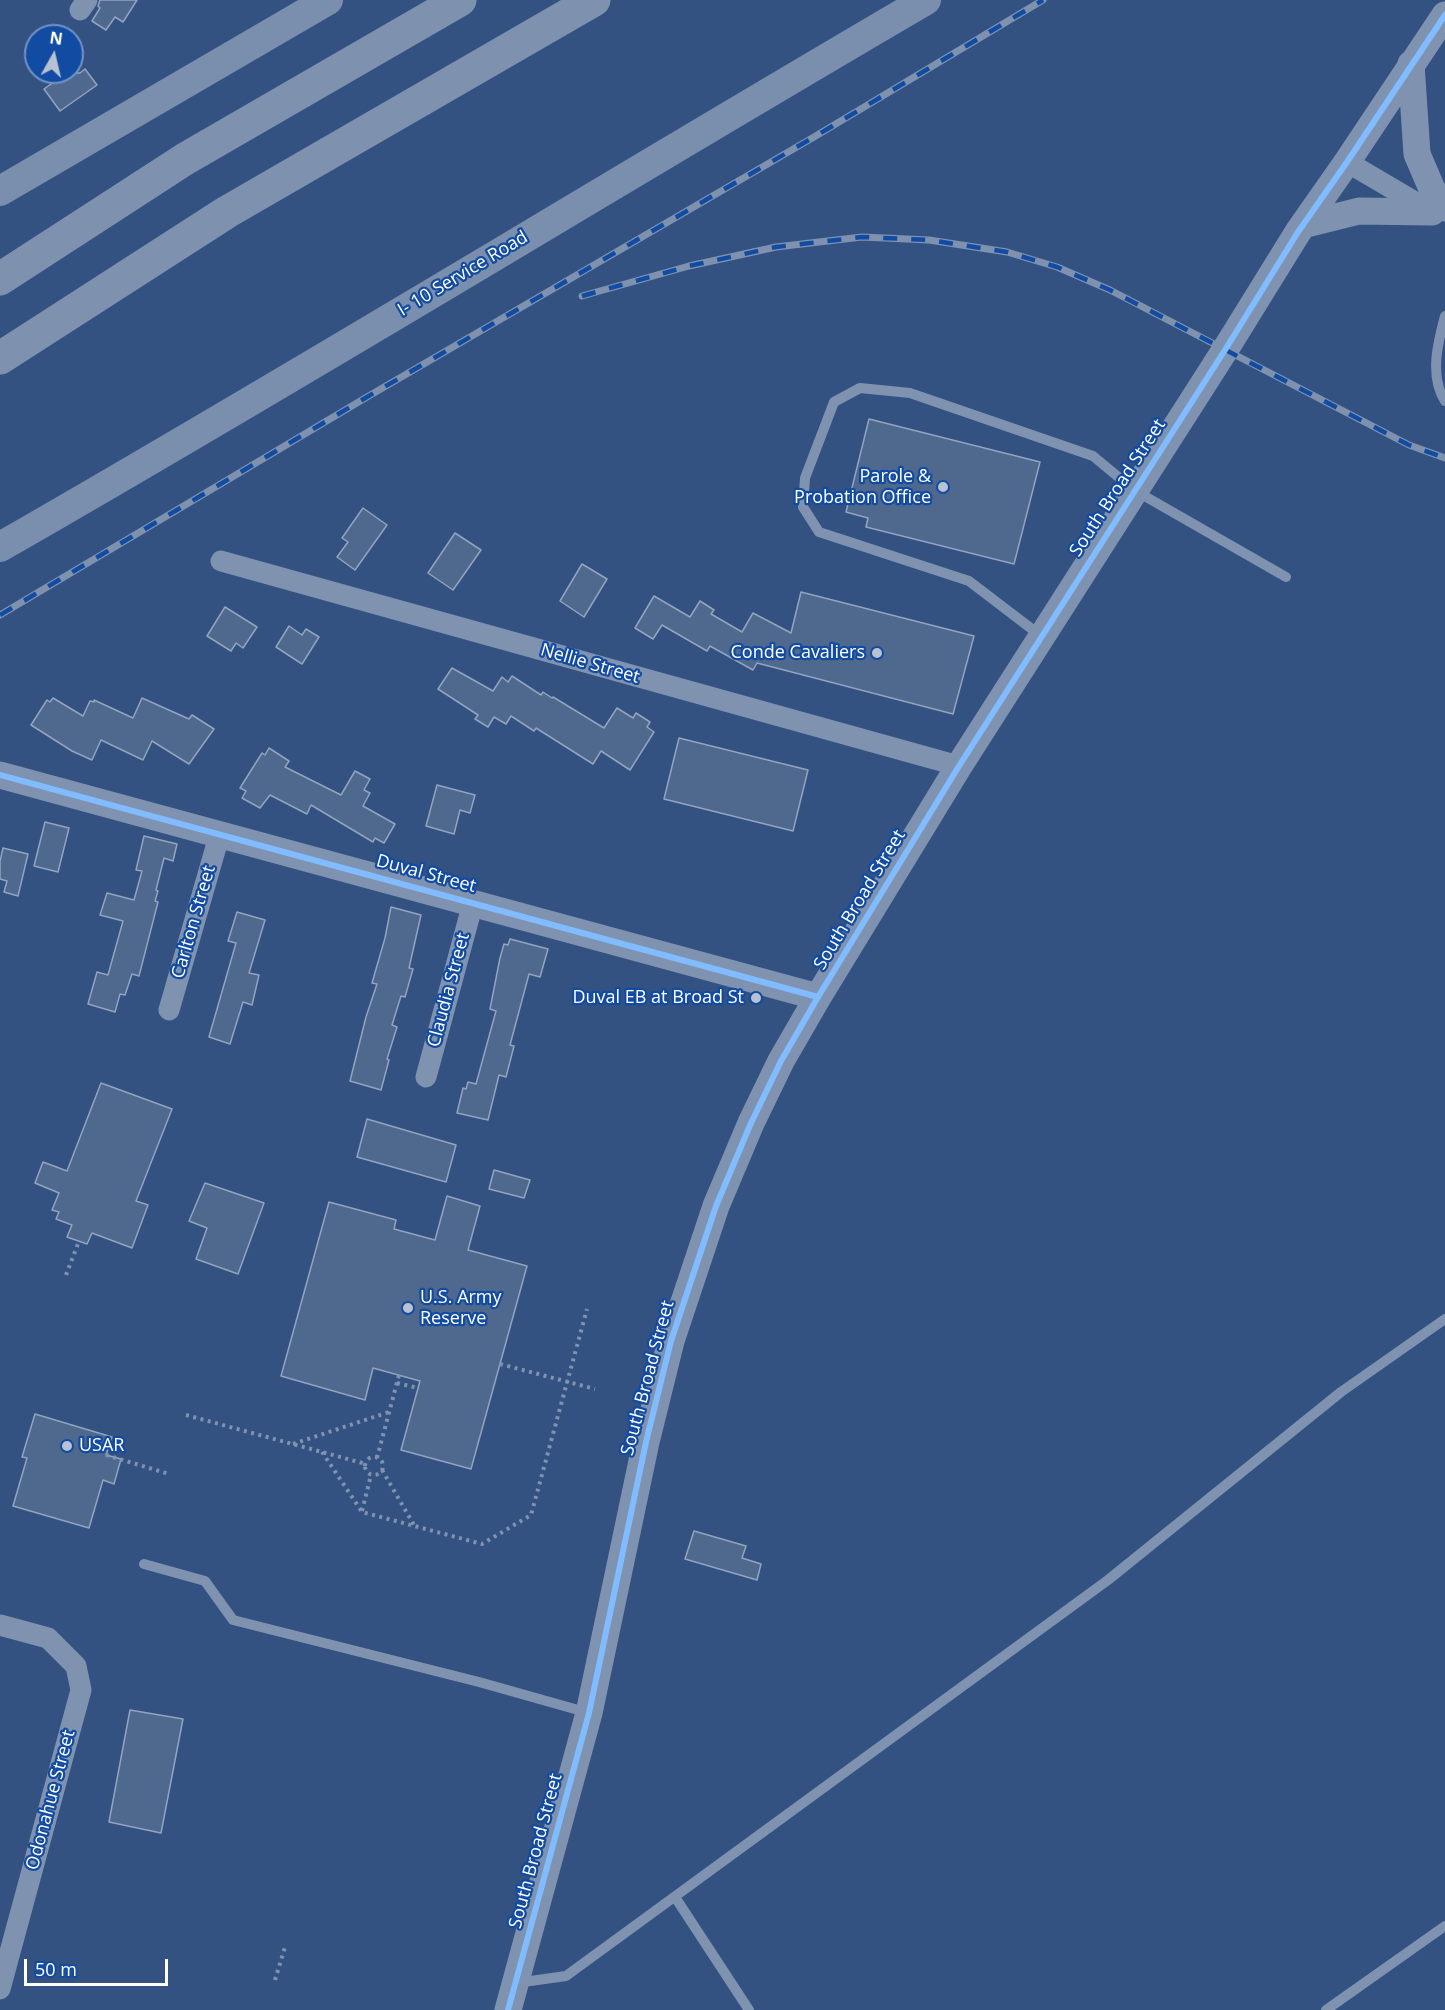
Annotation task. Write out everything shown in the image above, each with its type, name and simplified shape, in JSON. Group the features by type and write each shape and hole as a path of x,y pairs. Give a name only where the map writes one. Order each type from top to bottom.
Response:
{"highway":[{"path":"0,279 185,159 460,0"},
{"path":"0,358 227,212 594,0"}],"main road":[{"path":"4,186 328,0"},
{"name":"I- 10 Service Road","path":"0,547 335,352 713,124 926,0"}],"street":[{"name":"South Broad Street","path":"508,2010 589,1713 646,1442 684,1300 716,1206 751,1123 818,997 959,766 1134,490 1226,350 1253,302 1445,15"},
{"path":"1411,64 1417,154 1441,212"},
{"path":"1347,162 1441,212"},
{"path":"1303,225 1359,211 1441,212"},
{"name":"Nellie Street","path":"221,561 959,766"},
{"name":"Duval Street","path":"0,775 13,782 220,833 818,997"},
{"name":"Carlton Street","path":"169,1010 220,833"},
{"name":"Claudia Street","path":"426,1077 473,903"},
{"name":"Odonahue Street","path":"0,1625 48,1638 76,1666 81,1690 0,1989"}],"lane":[{"path":"1445,316 1439,335 1436,369 1441,394 1445,401"},
{"path":"1042,636 969,581 819,532 803,507 805,478 834,402 860,388 910,393 1093,456 1134,490 1286,577"},
{"path":"515,1983 566,1976 1108,1580 1341,1392 1445,1319"},
{"path":"144,1564 206,1581 233,1620 479,1682 589,1713"},
{"path":"675,1897 749,2010"},
{"path":"1326,2010 1445,1926"}],"path":[{"path":"66,1275 79,1241"},
{"path":"322,1452 362,1512 482,1544 531,1515 587,1309"},
{"path":"500,1364 595,1389"},
{"path":"377,1458 399,1375"},
{"path":"397,1383 418,1388"},
{"path":"292,1444 389,1412"},
{"path":"186,1415 366,1464"},
{"path":"106,1455 170,1474"},
{"path":"371,1475 366,1470 366,1464 369,1460 377,1458"},
{"path":"371,1475 378,1474 382,1470 383,1464 377,1458"},
{"path":"382,1470 415,1526"},
{"path":"362,1512 371,1475"},
{"path":"275,1980 285,1947"}],"building":[{"path":"100,0 137,0 123,22 115,17 106,30 92,21 100,8 98,6"},
{"path":"84,70 97,85 60,111 44,89 51,84 84,84"},
{"name":"Parole & Probation Office","path":"869,419 1040,462 1014,564 866,527 868,518 846,512"},
{"path":"363,508 387,525 355,570 337,557 348,542 342,538"},
{"path":"455,533 481,550 453,590 428,573"},
{"path":"582,564 607,579 584,617 560,601"},
{"name":"Conde Cavaliers","path":"801,592 974,636 953,714 757,663 753,670 710,646 707,651 662,625 653,639 635,628 654,596 690,617 700,601 714,610 711,614 742,632 753,613 791,633"},
{"path":"225,607 257,627 243,648 236,643 231,651 207,636"},
{"path":"289,626 302,635 306,629 319,637 302,664 276,647"},
{"path":"452,668 493,691 502,677 508,682 512,676 541,695 543,692 553,697 604,728 617,708 633,718 636,713 650,722 647,727 654,732 630,770 601,751 593,764 536,728 534,731 511,716 506,724 494,717 488,727 475,719 478,715 438,689"},
{"path":"53,698 83,716 90,701 94,702 94,700 133,718 142,698 189,719 192,715 214,729 189,764 152,741 143,760 101,740 92,760 72,751 31,725 47,700 50,702"},
{"path":"679,738 808,770 793,831 664,799"},
{"path":"269,748 289,761 285,767 341,795 355,771 370,779 364,790 370,793 363,806 395,824 384,843 375,838 373,842 311,805 307,814 270,795 260,808 242,798 246,791 240,788 262,753 265,755"},
{"path":"437,785 475,795 470,813 460,810 454,834 426,826"},
{"path":"45,822 69,828 58,872 34,866"},
{"path":"144,836 177,844 173,861 164,858 156,890 158,891 155,901 158,902 139,976 132,974 125,995 120,994 115,1012 88,1004 97,972 108,975 123,921 100,915 107,893 134,900 142,871 136,870"},
{"path":"3,848 28,854 18,896 4,892 7,881 0,879"},
{"path":"391,907 421,915 409,968 413,969 405,997 401,996 392,1025 397,1027 387,1059 389,1060 381,1090 350,1081 377,984 372,983"},
{"path":"237,912 265,920 249,973 259,975 252,1005 243,1002 230,1044 209,1037 236,943 228,941"},
{"path":"510,939 548,949 540,977 529,974 510,1045 514,1046 506,1077 499,1075 488,1120 457,1113 463,1088 466,1089 468,1082 476,1084 496,1011 490,1009 500,958 504,944 508,945"},
{"path":"101,1083 172,1109 136,1201 148,1205 132,1248 92,1233 87,1244 67,1237 72,1225 56,1219 59,1212 52,1210 59,1193 35,1183 43,1162 67,1171"},
{"path":"367,1119 456,1145 446,1182 357,1157"},
{"path":"494,1170 530,1180 524,1198 489,1189"},
{"path":"205,1183 264,1203 238,1274 196,1259 207,1228 189,1221"},
{"name":"U.S. Army Reserve","path":"447,1196 480,1206 468,1250 527,1266 471,1469 401,1450 420,1381 373,1368 365,1400 281,1376 329,1202 396,1220 394,1229 435,1240"},
{"path":"35,1414 112,1437 106,1455 121,1459 114,1484 103,1480 89,1528 13,1506 27,1458 22,1457"},
{"path":"694,1531 746,1546 742,1558 761,1564 757,1580 685,1559"},
{"path":"130,1710 183,1719 161,1833 109,1822"}],"railway":[{"path":"0,615 1043,0"},
{"path":"582,296 689,266 776,247 862,237 929,240 1007,252 1057,267 1110,290 1409,445 1445,458"}],"cycle path":[{"path":"508,2010 589,1713 646,1442 671,1341 716,1206 751,1123 781,1061 818,997 959,766 1298,232 1445,15"},
{"path":"0,775 818,997"}],"place":[{"name":"Parole & Probation Office","path":"943,487"},
{"name":"Conde Cavaliers","path":"877,653"},
{"name":"Duval EB at Broad St","path":"756,998"},
{"name":"U.S. Army Reserve","path":"408,1308"},
{"name":"USAR","path":"67,1446"}]}
